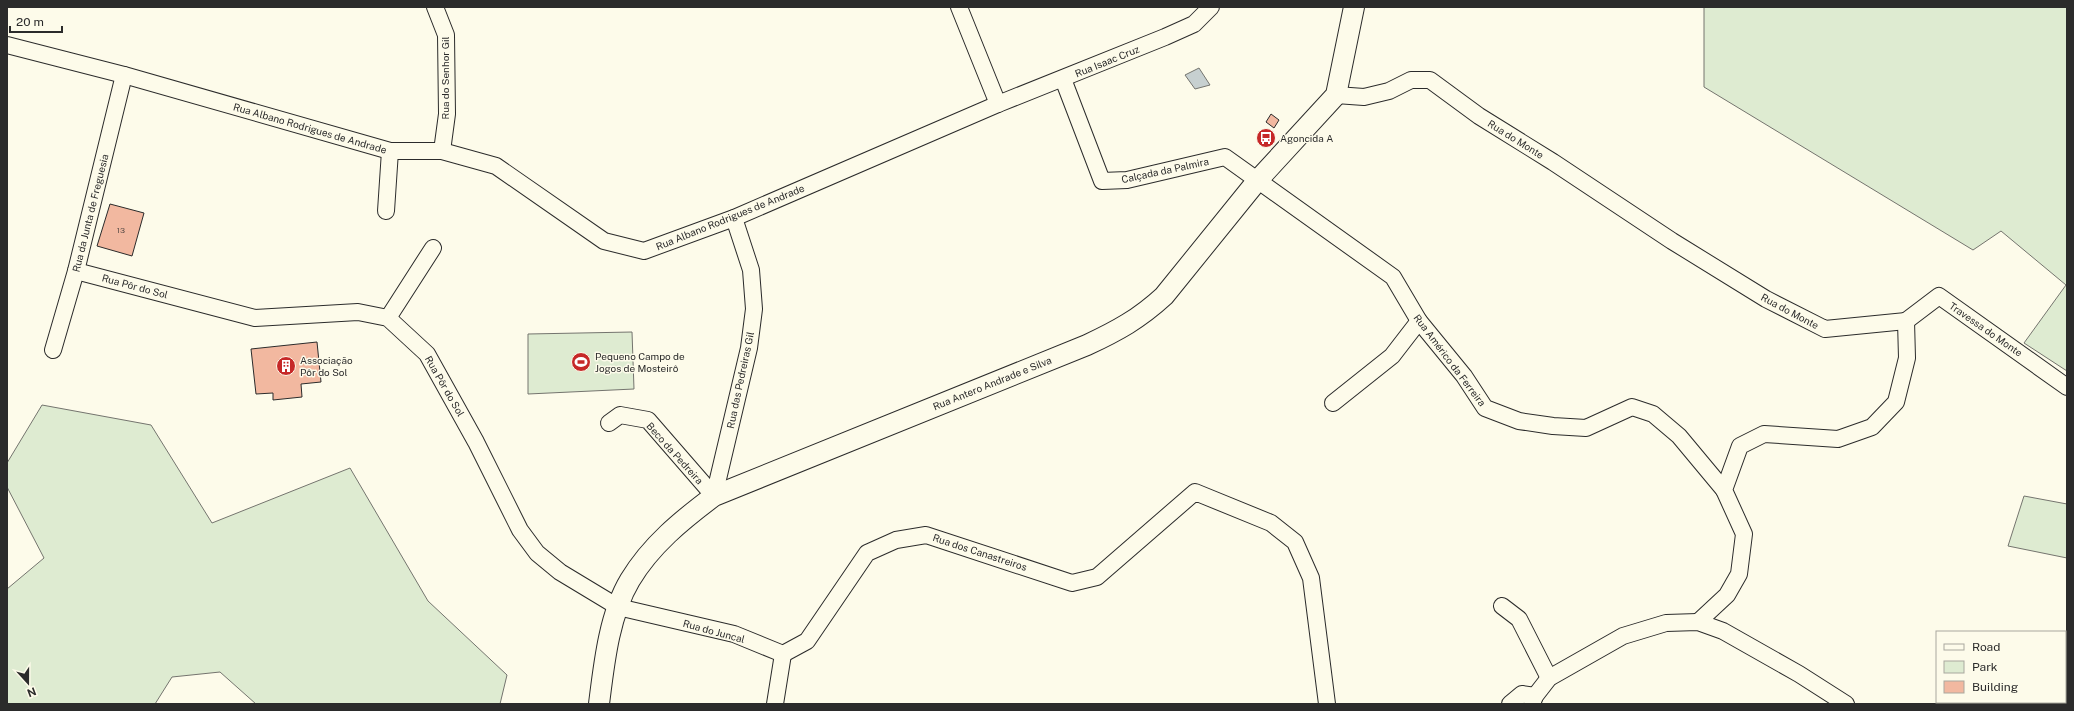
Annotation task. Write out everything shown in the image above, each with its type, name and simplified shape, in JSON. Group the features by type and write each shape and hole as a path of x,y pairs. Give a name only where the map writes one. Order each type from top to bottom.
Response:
{"street":[{"name":"Rua do Senhor Gil","path":"435,7 446,34 447,114 442,151"},
{"path":"959,7 998,104"},
{"name":"Rua Isaac Cruz","path":"998,104 1063,79 1194,24 1211,7"},
{"path":"1336,95 1354,7"},
{"name":"Rua Albano Rodrigues de Andrade","path":"7,45 124,75 390,151 442,151 496,166 604,241 644,251 734,218 998,104"},
{"name":"Rua da Junta de Freguesia","path":"53,350 76,271 124,75"},
{"name":"Calçada da Palmira","path":"1063,79 1102,182 1127,180 1225,157 1257,181"},
{"name":"Rua do Monte","path":"1336,95 1364,97 1389,91 1411,80 1430,80 1479,116 1554,162 1672,241 1766,299 1824,329 1906,321"},
{"name":"Rua Antero Andrade e Silva","path":"599,704 606,650 618,607 629,581 650,552 680,521 714,496 1087,345 1130,324 1164,296 1257,181 1336,95"},
{"path":"386,211 390,151"},
{"name":"Rua Américo da Ferreira","path":"1257,181 1318,222 1393,277 1418,321 1464,376 1485,408 1519,421 1553,426 1586,428 1632,407 1653,414 1679,436 1724,490"},
{"name":"Rua das Pedreiras Gil","path":"714,496 749,348 754,309 751,270 734,218"},
{"path":"388,318 433,248"},
{"name":"Rua Pôr do Sol","path":"76,271 255,318 358,312 388,318 427,354 476,442 520,530 537,553 560,572 618,607"},
{"name":"Travessa do Monte","path":"1906,321 1939,296 2067,387"},
{"path":"1333,403 1392,356 1418,321"},
{"path":"1698,622 1727,595 1739,574 1744,534 1724,490 1740,446 1764,434 1838,439 1872,427 1896,402 1907,358 1906,321"},
{"name":"Beco da Pedreira","path":"609,423 620,415 648,420 714,496"},
{"name":"Rua dos Canastreiros","path":"783,654 807,641 867,553 896,540 926,535 1072,583 1097,577 1195,492 1271,523 1295,542 1311,578 1327,704"},
{"path":"1502,606 1519,619 1549,678"},
{"name":"Rua do Juncal","path":"618,607 734,634 783,654"},
{"path":"1510,704 1522,694 1533,700 1549,678 1622,636 1666,623 1698,622 1730,635 1799,674 1846,704"},
{"path":"774,704 783,654"}],"green space":[{"path":"1704,7 2067,7 2067,371 2024,343 2066,285 2001,231 1973,250 1704,87"},
{"name":"Pequeno Campo de Jogos de Mosteirô","path":"632,332 634,389 528,394 528,334"},
{"path":"42,405 151,425 212,523 350,468 428,601 507,675 500,704 256,704 220,672 172,677 155,704 7,704 7,589 44,558 7,487 7,463"},
{"path":"2024,496 2067,504 2067,558 2008,546"}],"shaded area":[{"path":"1199,68 1210,85 1195,89 1185,75"}],"building":[{"path":"1271,114 1279,120 1274,128 1266,122"},
{"path":"110,204 144,213 132,256 97,246"},
{"name":"Associação Pôr do Sol","path":"317,342 321,382 301,384 302,397 273,400 273,393 256,394 251,349"}],"place":[{"name":"Agoncida A","path":"1266,138"},
{"name":"Pequeno Campo de Jogos de Mosteirô","path":"581,362"},
{"name":"Associação Pôr do Sol","path":"286,366"}]}
